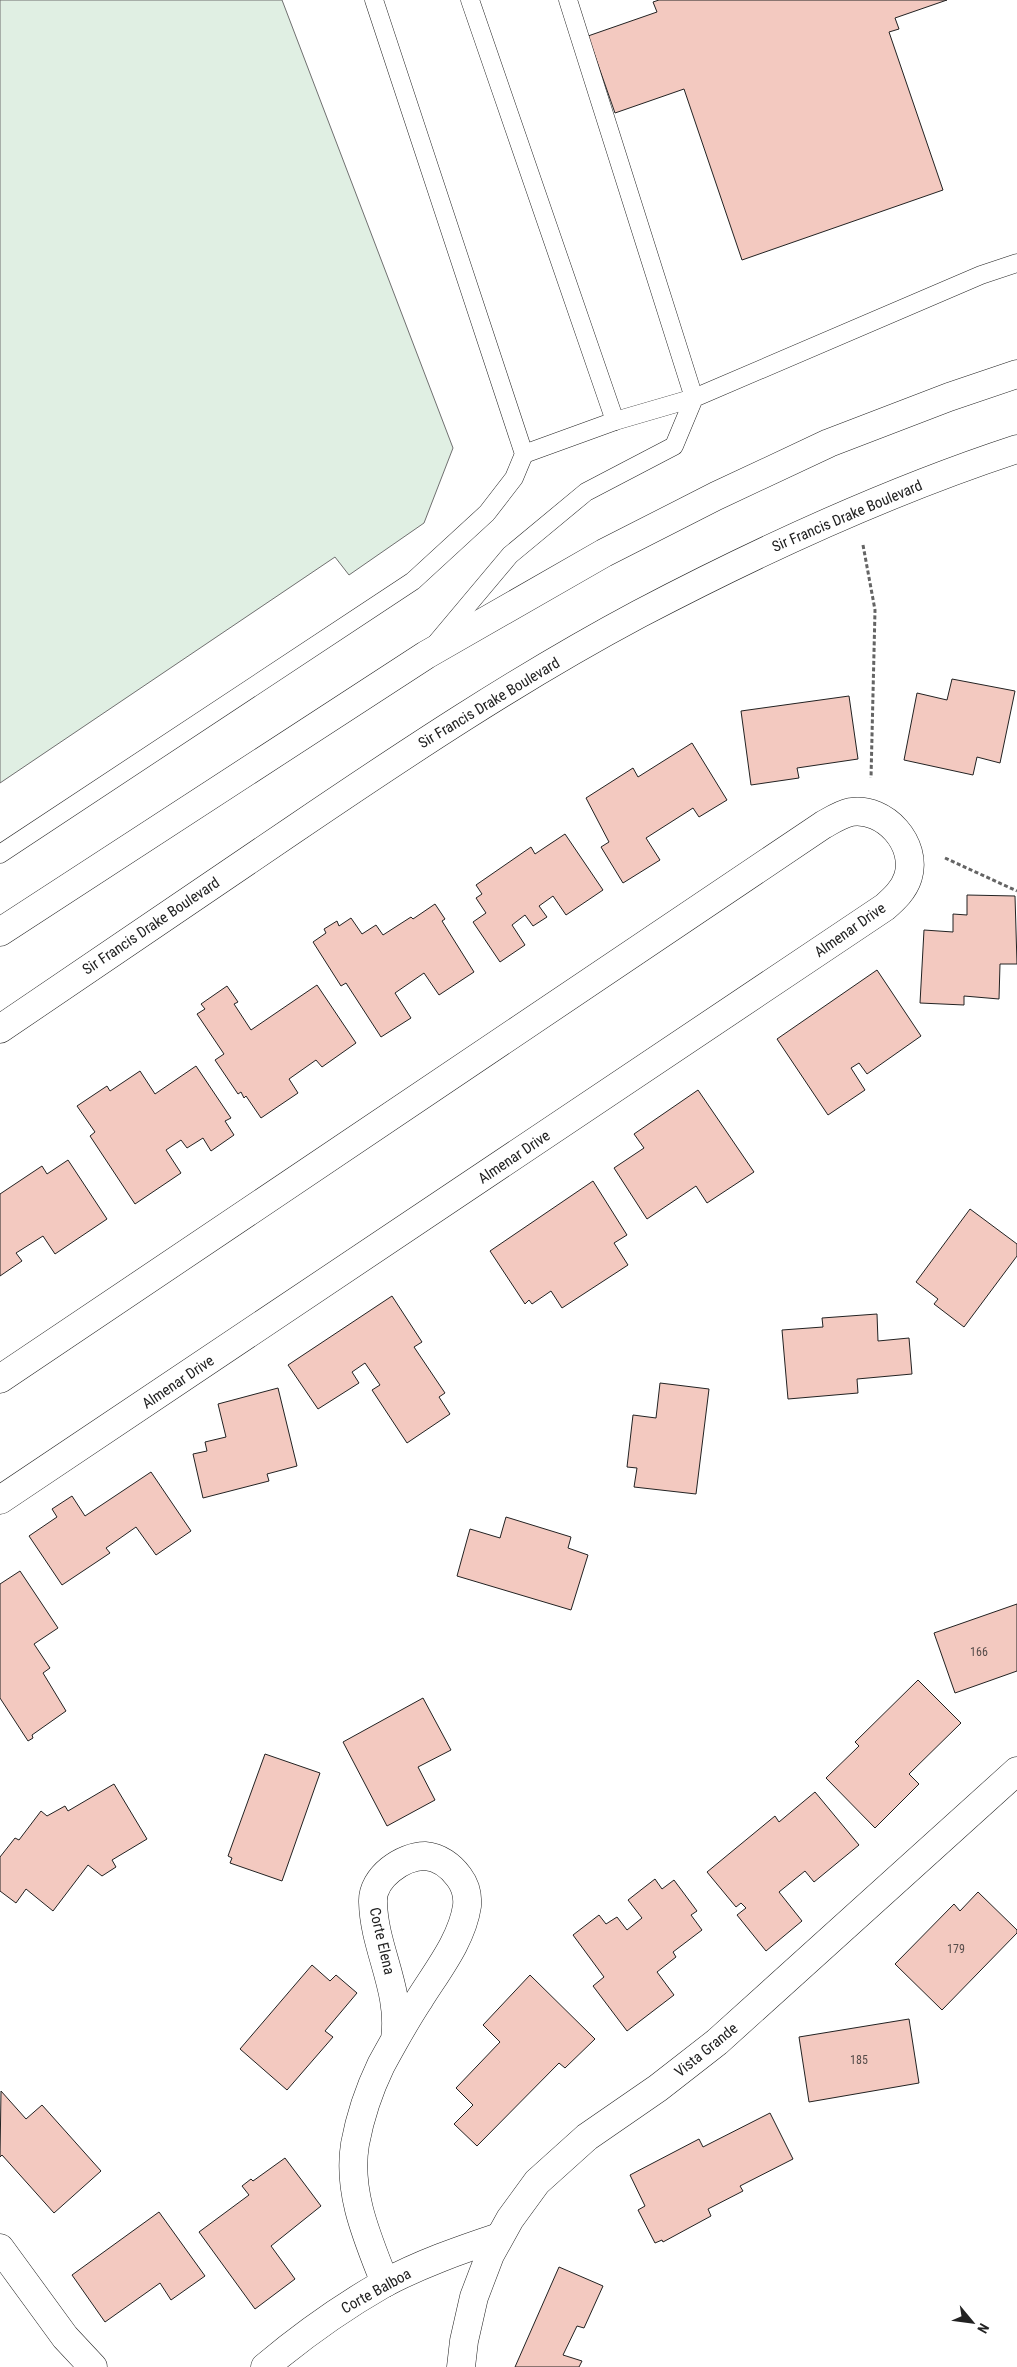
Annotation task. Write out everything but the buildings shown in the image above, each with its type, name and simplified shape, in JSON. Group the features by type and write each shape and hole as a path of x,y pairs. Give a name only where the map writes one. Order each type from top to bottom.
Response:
{"street":[{"path":"0,932 426,655 604,552 716,496 829,443 949,397 1017,374"},
{"name":"Sir Francis Drake Boulevard","path":"0,1029 395,761 522,682 637,615 747,560 856,509 1017,448"},
{"path":"0,1379 823,825 851,812 864,813"},
{"name":"Almenar Drive","path":"0,1500 884,907 902,888 908,876 909,862 906,847 890,823 864,813"},
{"name":"Vista Grande","path":"461,2367 464,2341 474,2296 490,2255 499,2236 523,2200 553,2166 587,2137 665,2082 717,2042 1017,1772"},
{"name":"Corte Elena","path":"385,2283 359,2212 355,2191 355,2146 365,2105 380,2067 395,2039 445,1959 458,1934 466,1910 466,1890 460,1879 452,1868 432,1856 419,1856 395,1866 376,1887 372,1900 396,2004 397,2024 395,2039"},
{"name":"Corte Balboa","path":"265,2367 308,2332 385,2283 440,2258 499,2236"},
{"path":"0,2248 65,2337 93,2367"}],"lane":[{"path":"0,854 413,581 487,514 514,478 524,454 374,0"},
{"path":"470,0 615,421"},
{"path":"426,655 510,555 586,492 674,446 694,398 568,0"},
{"path":"524,454 615,421 694,398 980,275 1017,263"}],"path":[{"path":"862,542 874,610 871,790 864,813"},
{"path":"906,847 928,850 1017,891"}],"green space":[{"path":"0,0 282,0 453,448 424,523 349,575 335,557 0,783"}]}
